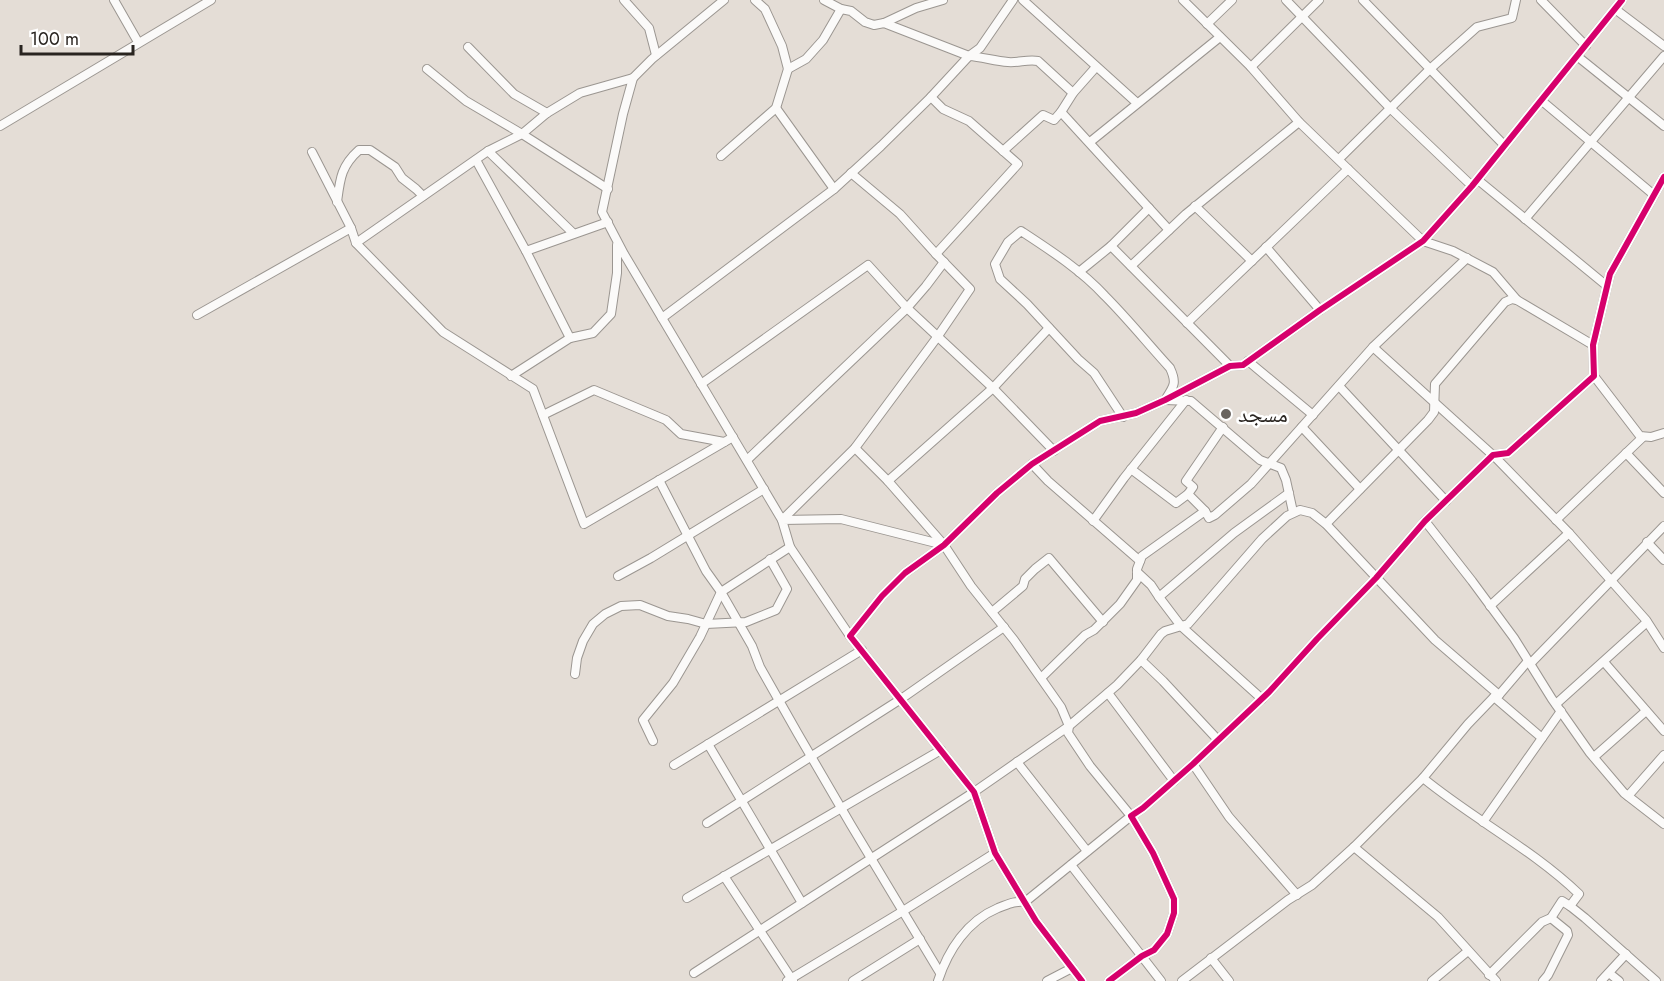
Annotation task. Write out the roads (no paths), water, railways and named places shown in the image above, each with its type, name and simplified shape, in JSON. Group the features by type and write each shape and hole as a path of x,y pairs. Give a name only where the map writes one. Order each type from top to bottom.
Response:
{"street":[{"path":"114,0 138,42"},
{"path":"0,126 211,0"},
{"path":"624,0 649,28 656,55"},
{"path":"356,243 488,151 522,134 547,113 579,93 633,78 656,55 724,0"},
{"path":"721,156 776,108 788,69 782,45 765,9 755,0"},
{"path":"824,0 851,11 865,22 874,25 943,0"},
{"path":"662,318 834,189 931,97 969,56 980,48 1012,0"},
{"path":"1023,0 1137,103"},
{"path":"1183,0 1251,68 1299,122 1423,241 1453,251 1493,272 1517,300 1593,345"},
{"path":"1207,24 1232,0"},
{"path":"1286,0 1390,108 1475,183 1525,219 1607,286"},
{"path":"1251,68 1319,0"},
{"path":"1363,0 1506,146"},
{"path":"1339,159 1430,69 1477,27 1512,18 1516,0"},
{"path":"1541,0 1586,46"},
{"path":"850,636 882,596 905,573 944,545 997,493 1032,464 1100,421 1136,413 1230,366 1243,365 1423,241 1506,146 1622,0"},
{"path":"788,69 806,59 823,40 842,9"},
{"path":"1615,9 1664,46"},
{"path":"884,23 969,56 1009,62 1038,61 1073,93"},
{"path":"1090,142 1220,38"},
{"path":"468,47 514,94 547,113"},
{"path":"1577,56 1664,126"},
{"path":"1525,219 1664,56"},
{"path":"1003,151 1043,115 1054,120 1073,93 1096,67"},
{"path":"427,69 466,101 608,189"},
{"path":"633,78 602,212 782,520 790,547 850,636 974,792 995,853 1036,921 1082,981"},
{"path":"931,97 943,109 969,121 1018,164 936,254"},
{"path":"1542,101 1654,195"},
{"path":"776,108 834,189"},
{"path":"1061,112 1169,230"},
{"path":"1131,266 1195,206 1299,122"},
{"path":"337,202 343,169 358,150 370,150 395,167 402,178 423,196"},
{"path":"488,151 574,234 526,251"},
{"path":"312,152 351,228 356,243 443,332 533,390 584,524 733,437"},
{"path":"476,160 570,338"},
{"path":"1187,323 1348,169"},
{"path":"782,520 855,448 970,289 900,214 851,173"},
{"path":"1664,177 1610,274 1593,345 1594,376 1640,436 1651,437 1664,433"},
{"path":"1195,206 1252,261"},
{"path":"1079,272 1111,246 1149,208"},
{"path":"526,251 608,222"},
{"path":"197,315 351,228"},
{"path":"1123,417 1094,373 1000,279 995,264 1008,242 1021,231 1079,272 1104,295 1170,368 1175,379 1165,400"},
{"path":"511,376 570,338 592,333 611,315 617,273 617,241"},
{"path":"1111,246 1230,366"},
{"path":"1266,247 1320,310"},
{"path":"1188,494 1209,518 1215,515 1251,484 1374,346 1467,258"},
{"path":"747,460 907,308 944,262"},
{"path":"701,384 868,265 907,308 993,387 1054,451"},
{"path":"1326,524 1428,420 1434,412 1435,384 1505,302 1512,299 1517,300"},
{"path":"888,481 993,387 1049,328"},
{"path":"1374,346 1493,455 1569,533 1647,622 1664,648"},
{"path":"1248,361 1312,415"},
{"path":"1025,903 1174,781 1262,699 1376,578 1425,521 1493,455 1508,453 1594,376"},
{"path":"1339,386 1446,501"},
{"path":"543,415 594,390 666,420 681,434 724,442"},
{"path":"1165,400 1191,401 1260,460 1281,468 1293,512"},
{"path":"1093,521 1186,400"},
{"path":"1131,469 1176,503 1193,487 1186,481 1223,427"},
{"path":"1302,428 1360,489"},
{"path":"1556,520 1643,437"},
{"path":"855,448 888,481 944,545 971,586 1004,627 1061,706 1070,726 1068,734 1090,766 1131,816 1153,853 1174,899 1174,913 1167,934 1154,951 1142,956 1109,981"},
{"path":"1626,453 1664,494"},
{"path":"1032,464 1048,481 1140,561"},
{"path":"658,480 706,571 721,592 752,646 760,667 920,939 939,977"},
{"path":"618,576 764,489"},
{"path":"1159,597 1234,533 1289,493"},
{"path":"693,973 974,792 1070,726 1141,660 1161,634 1188,624 1262,539 1293,512 1300,510 1312,513 1326,524 1445,650 1542,738"},
{"path":"1041,678 1120,604 1137,580 1142,556 1204,512"},
{"path":"782,520 841,519 944,545"},
{"path":"1425,521 1490,606 1558,708 1594,757 1628,796 1664,824"},
{"path":"1182,981 1312,885 1354,847 1423,778 1468,724 1664,526"},
{"path":"1490,606 1569,533"},
{"path":"1647,542 1664,560"},
{"path":"653,741 643,720 673,683 721,592 790,547"},
{"path":"992,612 1023,586 1025,579 1049,558 1103,622"},
{"path":"575,674 577,658 583,641 593,624 605,614 621,606 640,605 668,616 706,624 746,622 776,610 787,589 770,560"},
{"path":"1137,572 1151,585 1181,626 1262,699"},
{"path":"1483,822 1542,738 1558,708 1647,622"},
{"path":"707,823 901,699 1004,627"},
{"path":"674,765 862,650"},
{"path":"1141,660 1218,740"},
{"path":"1604,662 1664,731"},
{"path":"1108,693 1174,781"},
{"path":"1594,757 1646,711"},
{"path":"708,744 802,903"},
{"path":"687,898 941,750"},
{"path":"1628,796 1664,755"},
{"path":"1017,762 1087,851"},
{"path":"1192,764 1230,817 1297,895"},
{"path":"1423,778 1567,883 1579,894 1570,906"},
{"path":"1354,847 1438,917 1492,978 1542,922 1551,918 1563,901 1656,981"},
{"path":"724,876 790,980 995,853"},
{"path":"1071,865 1161,981"},
{"path":"939,977 953,946 973,923 988,912 1015,901 1025,903"},
{"path":"1544,981 1568,934 1568,931 1551,918"},
{"path":"853,981 920,939"},
{"path":"1432,981 1468,951"},
{"path":"1601,981 1626,954"},
{"path":"1211,958 1228,981"},
{"path":"1047,981 1072,968"},
{"path":"1610,973 1619,981"}],"place":[{"name":"مسجد","path":"1226,414"}]}
